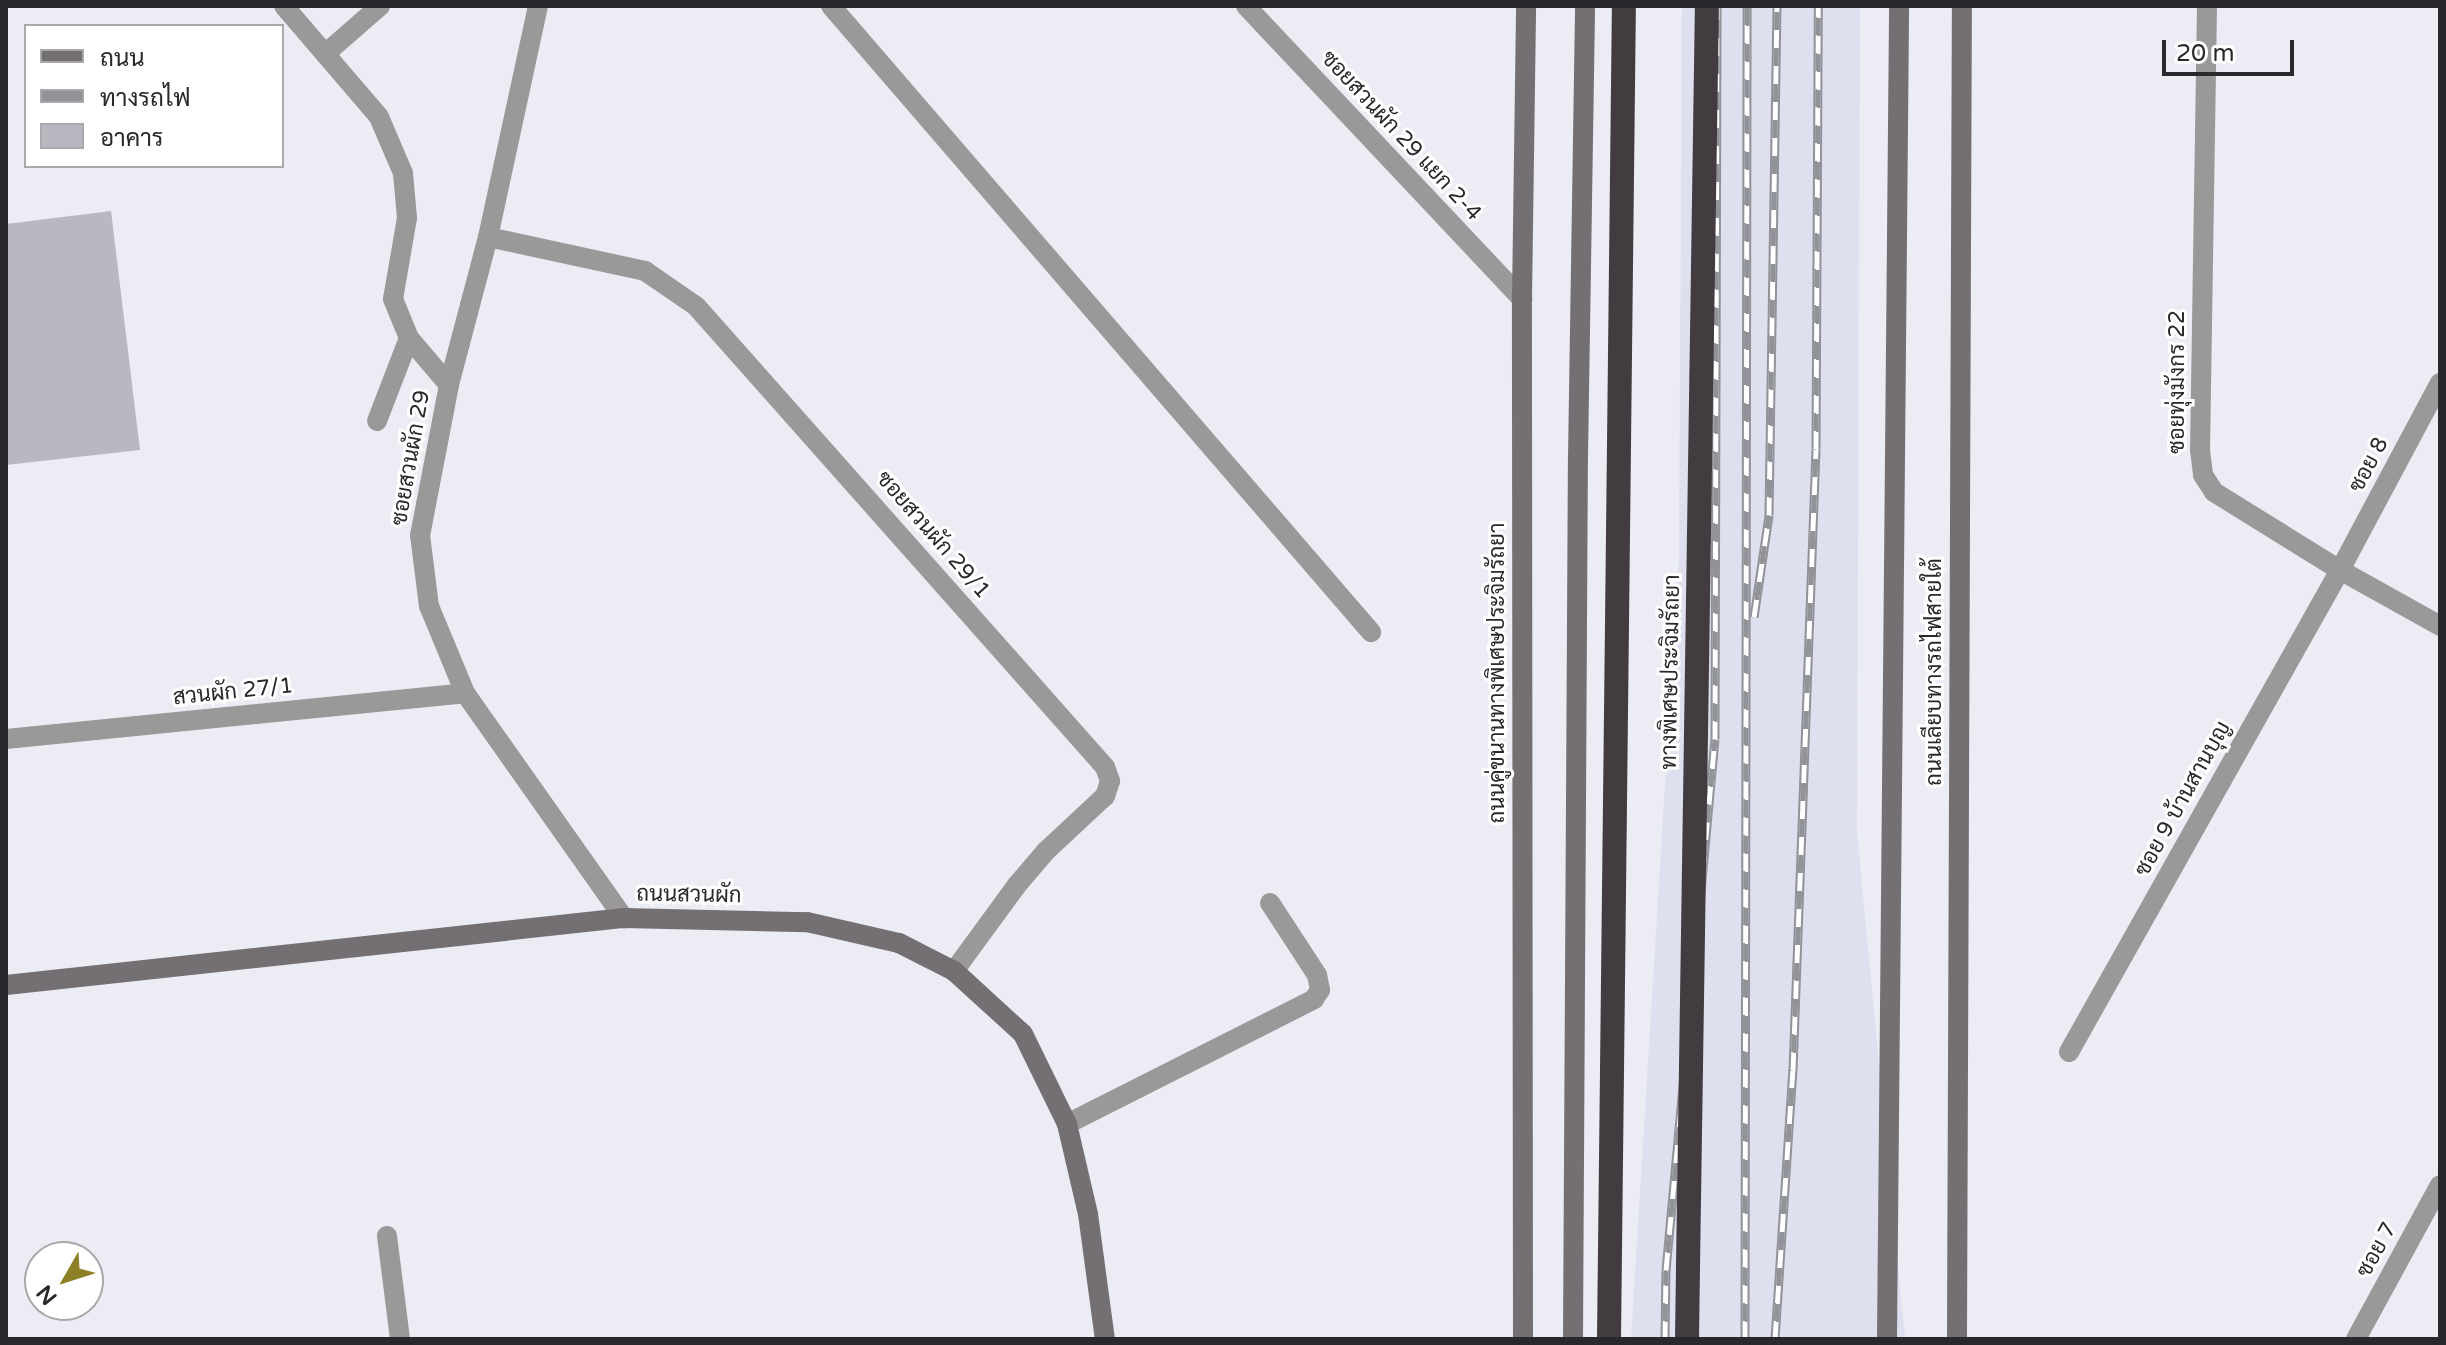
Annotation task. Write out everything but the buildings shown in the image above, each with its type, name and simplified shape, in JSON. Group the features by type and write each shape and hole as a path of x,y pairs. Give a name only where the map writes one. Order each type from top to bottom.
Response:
{"highway":[{"path":"1609,1339 1624,6"},
{"name":"ทางพิเศษประจิมรัถยา","path":"1687,1339 1707,6"}],"main road":[{"name":"ถนนคู่ขนานทางพิเศษประจิมรัถยา","path":"1523,1339 1522,299 1526,6"},
{"path":"1573,1339 1578,457 1585,6"},
{"path":"1887,1339 1899,6"},
{"name":"ถนนเลียบทางรถไฟสายใต้","path":"1957,1339 1962,6"},
{"name":"ถนนสวนผัก","path":"6,985 624,918 807,922 899,943 954,971 1023,1034 1067,1124 1088,1214 1105,1339"}],"street":[{"path":"284,6 379,117 403,173 407,218 393,299 409,338 449,385"},
{"path":"325,54 380,6"},
{"name":"ซอยสวนผัก 29","path":"538,6 488,237 449,385 420,535 429,606 465,693 624,918"},
{"path":"831,6 1371,632"},
{"name":"ซอยสวนผัก 29 แยก 2-4","path":"1246,6 1522,299"},
{"name":"ซอยทุ่งมังกร 22","path":"2207,6 2200,450 2203,475 2214,492 2340,570 2440,626"},
{"name":"ซอยสวนผัก 29/1","path":"488,237 645,271 696,306 1105,767 1110,781 1105,796 1046,851 954,971"},
{"path":"377,421 409,338"},
{"name":"ซอย 8","path":"2340,570 2440,383"},
{"name":"ซอย 9 บ้านสานบุญ","path":"2069,1052 2340,570"},
{"name":"สวนผัก 27/1","path":"6,739 465,693"},
{"path":"1067,1124 1314,999 1320,990 1317,975 1270,903"},
{"name":"ซอย 7","path":"2356,1339 2440,1185"},
{"path":"387,1236 400,1339"}],"shaded area":[{"path":"1682,6 1860,6 1857,832 1905,1339 1631,1339 1679,557"}],"railway":[{"path":"1665,1339 1666,1270 1715,739 1717,6"},
{"path":"1745,1339 1747,6"},
{"path":"1754,617 1769,515 1777,6"},
{"path":"1775,1339 1793,1070 1816,449 1818,6"}]}
